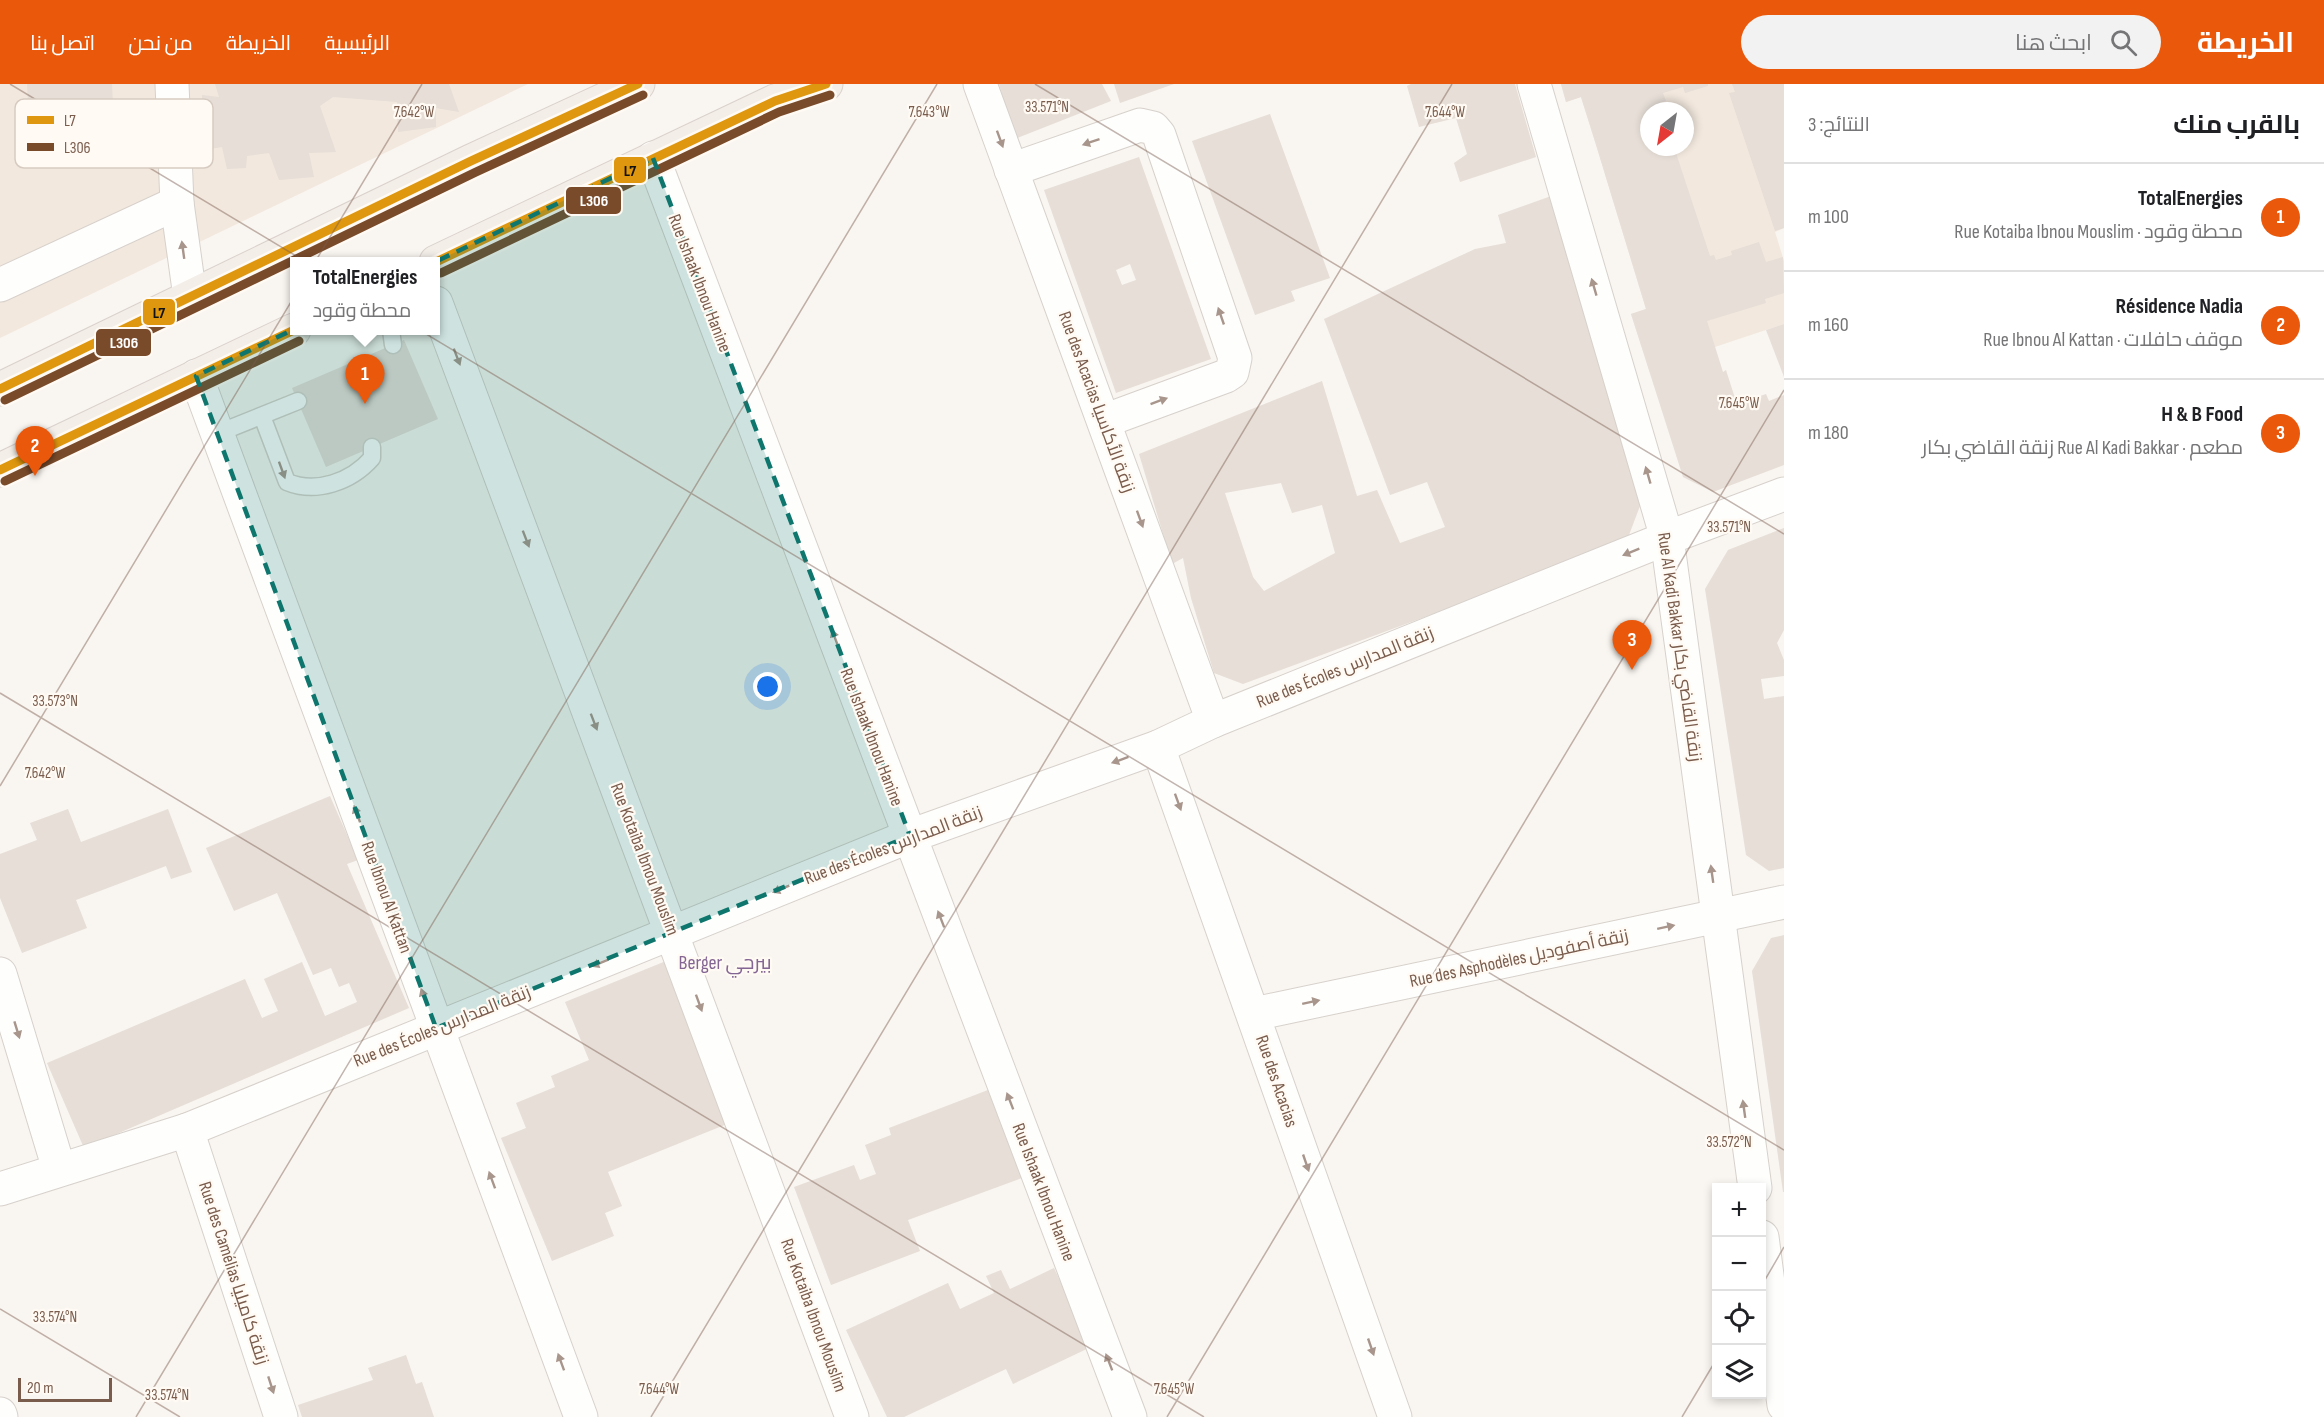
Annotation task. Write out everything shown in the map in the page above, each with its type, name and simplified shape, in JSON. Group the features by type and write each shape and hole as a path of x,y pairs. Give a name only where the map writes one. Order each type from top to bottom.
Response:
{"main road":[{"path":"0,389 638,84"},
{"path":"440,260 786,92 826,84"},
{"path":"0,470 290,332"}],"street":[{"path":"172,84 173,99"},
{"name":"Rue des Acacias زنقة الأكاسيا","path":"980,84 1213,721"},
{"name":"Rue Al Kadi Bakkar زنقة القاضي بكار","path":"1534,84 1667,538 1754,1183"},
{"path":"1011,170 1140,125 1153,128 1159,135 1235,358 1235,366 1226,376 1104,421"},
{"name":"Rue Ishaak Ibnou Hanine","path":"653,158 1130,1417"},
{"path":"176,168 177,203 190,297"},
{"path":"0,285 177,203"},
{"name":"Rue Kotaiba Ibnou Mouslim","path":"440,316 852,1417"},
{"name":"Rue Ibnou Al Kattan","path":"196,376 581,1417"},
{"name":"Rue des Écoles زنقة المدارس","path":"0,1189 187,1130 910,836 1158,747 1213,721 1667,538 1784,494"},
{"name":"Rue des Acacias","path":"1158,747 1395,1417"},
{"name":"Rue des Asphodèles زنقة أصفوديل","path":"1254,1014 1784,902"},
{"path":"0,974 59,1169"},
{"name":"Rue des Camélias زنقة كاميليا","path":"187,1130 281,1417"},
{"path":"1766,1235 1784,1233"},
{"path":"1761,1237 1784,1404"}],"lane":[{"path":"216,434 298,401"},
{"path":"262,416 287,482 302,488 321,488 362,470 372,458 372,447"}],"highlighted area":[{"path":"653,158 910,836 436,1028 196,376"}],"shaded area":[{"path":"0,84 528,84 0,338"},
{"path":"1561,84 1784,84 1784,228 1775,232 1784,261 1784,324 1649,369 1631,314 1646,309 1581,97 1566,102"}],"building":[{"path":"27,84 112,84 113,99 28,99"},
{"path":"215,84 449,84 459,112 436,108 436,127 398,132 397,102 333,97 320,106 336,152 309,153 314,177 279,180 269,153 247,156 246,168 227,169 222,147 213,148 213,99 202,99 202,95 219,97"},
{"path":"999,84 1102,84 1111,101 1015,139"},
{"path":"1114,84 1174,84 1120,103"},
{"path":"1411,84 1515,84 1536,157 1460,182 1454,163 1467,154 1456,118 1419,127 1407,86"},
{"path":"1561,84 1708,84 1708,86 1685,93 1683,87 1663,93 1666,101 1663,102 1640,102 1640,156 1677,156 1710,256 1714,255 1716,260 1732,255 1731,251 1759,242 1766,262 1783,257 1784,293 1765,299 1766,303 1707,321 1723,372 1726,370 1734,395 1746,401 1766,394 1769,401 1784,395 1784,465 1713,492 1683,477 1631,314 1646,309 1597,148 1581,97 1566,102"},
{"path":"1732,84 1784,84 1784,228 1775,231 1729,93 1735,92"},
{"path":"1270,114 1330,278 1291,291 1295,301 1255,315 1192,141"},
{"path":"1139,157 1211,359 1116,393 1044,190","holes":["1130,264 1136,280 1122,285 1116,270"]},
{"path":"1554,195 1643,498 1626,543 1243,684 1214,673 1191,598 1183,558 1172,564 1139,454 1322,381 1357,496 1377,490 1400,543 1445,527 1427,482 1390,495 1324,319 1475,249 1506,243 1498,215","holes":["1281,483 1292,513 1322,505 1335,553 1264,591 1253,577 1225,493"]},
{"path":"1784,324 1784,377 1766,330"},
{"path":"404,340 438,419 326,467 292,388"},
{"path":"1784,528 1784,630 1777,643 1784,660 1784,676 1761,679 1764,699 1784,696 1784,868 1769,871 1746,855 1705,589 1728,550"},
{"path":"330,796 358,860 347,864 409,1008 84,1148 47,1063 245,979 262,1018 278,1011 264,979 302,962 325,1016 357,1002 349,983 339,987 331,968 313,975 277,893 234,911 206,848"},
{"path":"68,809 81,842 168,809 192,872 171,879 166,866 76,900 87,928 22,953 0,898 0,854 37,840 30,823"},
{"path":"1784,935 1783,1192 1752,971 1771,938"},
{"path":"666,961 732,1122 608,1172 622,1206 605,1213 614,1236 552,1261 501,1138 526,1128 516,1103 555,1087 551,1076 589,1060 565,1002"},
{"path":"988,1090 1022,1178 908,1220 920,1251 831,1285 794,1187 854,1165 860,1180 876,1174 865,1145 891,1135 889,1128"},
{"path":"1054,1268 1091,1347 1013,1384 1006,1369 904,1417 887,1417 846,1330 948,1283 960,1309 994,1293 986,1276 1001,1270 1010,1289"},
{"path":"406,1355 416,1384 422,1382 434,1417 302,1417 298,1405 373,1380 368,1368"}],"transit line":[{"name":"L7","path":"0,389 471,161 638,84"},
{"name":"L7","path":"440,260 775,101 826,84"},
{"name":"L306","path":"300,257 643,95"},
{"name":"L306","path":"441,273 779,112 830,95"},
{"name":"L306","path":"5,400 290,262"},
{"name":"L7","path":"0,470 290,332"},
{"name":"L306","path":"5,481 299,341"}],"place":[{"name":"TotalEnergies","path":"365,404"},
{"name":"Résidence Nadia","path":"35,476"},
{"name":"H & B Food","path":"1632,670"}],"district":[{"name":"Berger بيرجي","path":"725,962"}]}
